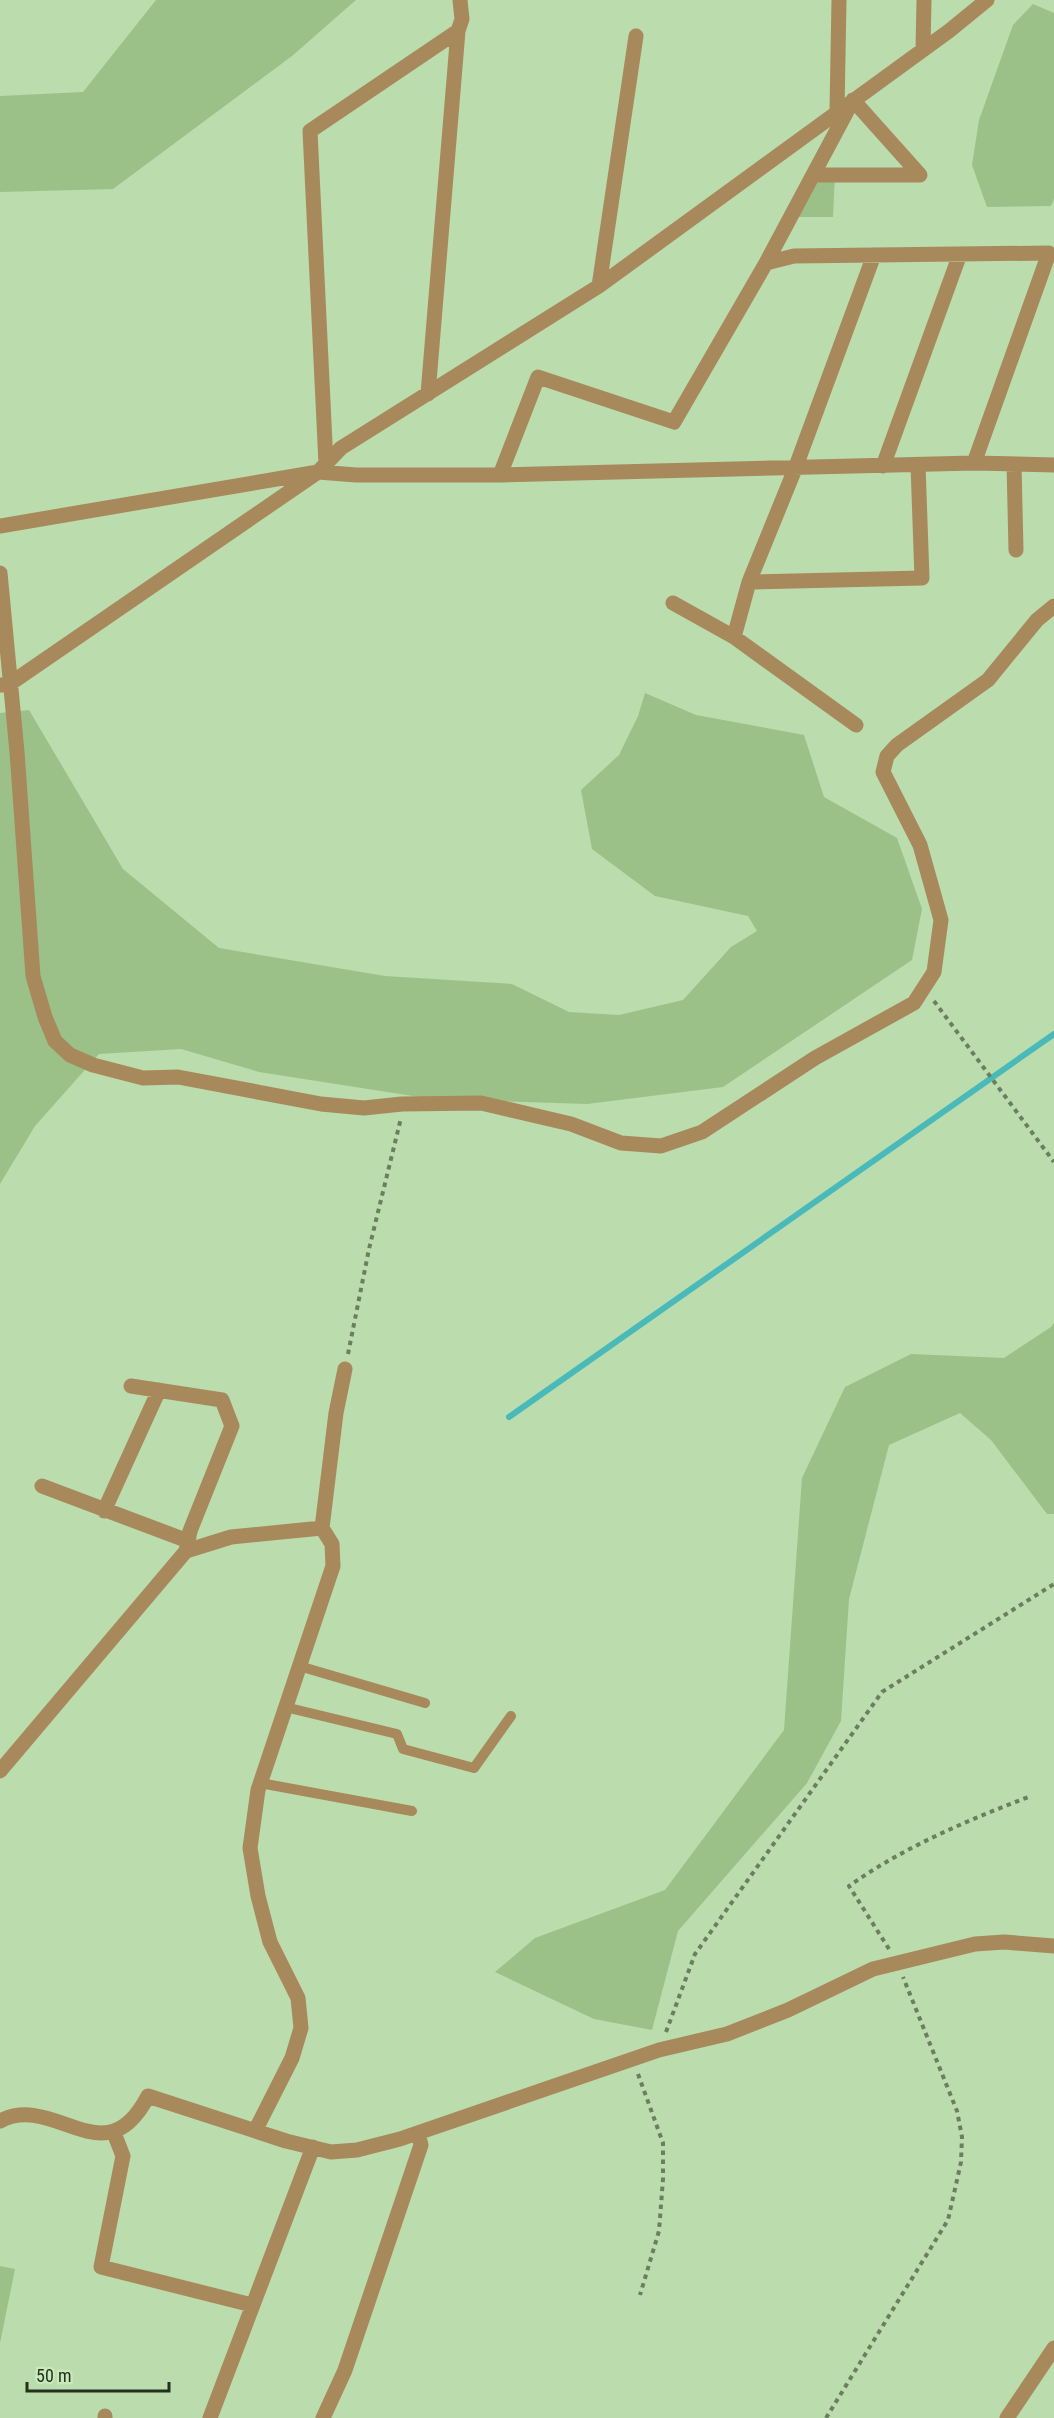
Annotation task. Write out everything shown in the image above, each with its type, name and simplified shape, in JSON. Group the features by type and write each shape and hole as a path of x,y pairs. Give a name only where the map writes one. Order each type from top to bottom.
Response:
{"street":[{"path":"428,393 458,32 462,19 460,0"},
{"path":"837,111 839,0"},
{"path":"923,50 924,0"},
{"path":"5,684 322,468 341,448 599,286 923,50 987,0"},
{"path":"322,468 310,131 458,32"},
{"path":"599,286 636,36"},
{"path":"813,175 920,175 853,100"},
{"path":"500,475 538,377 674,422 766,263 853,100"},
{"path":"766,263 794,256 1052,253 974,463"},
{"path":"883,466 960,254"},
{"path":"734,637 749,582 795,469 874,255"},
{"path":"0,526 322,468 356,475 500,475 974,463 1054,465"},
{"path":"1014,464 1016,550"},
{"path":"749,582 922,578 918,465"},
{"path":"0,573 5,684 33,976 45,1017 56,1041 70,1055 93,1065 143,1078 178,1077 321,1104 364,1108 405,1104 481,1103 571,1124 621,1143 661,1146 702,1132 815,1058 914,1003 925,988 934,972 941,920 920,845 882,772 887,756 897,746 988,680 1036,620 1054,606"},
{"path":"674,603 734,637 856,725"},
{"path":"255,2131 292,2058 301,2028 298,1998 270,1942 256,1887 250,1848 260,1784 333,1566 332,1544 322,1528 336,1413 345,1369"},
{"path":"0,1771 187,1546 190,1531 232,1426 222,1400 130,1386"},
{"path":"105,1510 159,1390"},
{"path":"42,1486 105,1510 187,1546 231,1536 322,1528"},
{"path":"0,2121 11,2115 26,2113 80,2128 114,2133 121,2130 140,2111 148,2096 255,2131 331,2152 357,2150 418,2133 659,2050 728,2034 788,2010 873,1969 975,1944 1004,1942 1054,1946"},
{"path":"114,2133 123,2156 101,2267 252,2305"},
{"path":"323,2418 345,2370 421,2145 418,2133"},
{"path":"210,2418 313,2147"},
{"path":"1007,2418 1054,2348"}],"lane":[{"path":"299,1666 425,1703"},
{"path":"285,1707 397,1734 403,1749 474,1768 511,1716"},
{"path":"260,1784 412,1811"}],"path":[{"path":"925,988 1054,1162"},
{"path":"345,1369 369,1249 405,1104"},
{"path":"659,2050 695,1954 882,1692 1054,1584"},
{"path":"826,2418 948,2220 962,2162 962,2137 957,2111 897,1962 849,1886 872,1870 974,1817 1031,1796"},
{"path":"633,2059 663,2143 663,2179 658,2232 640,2295"}],"green space":[{"path":"156,0 356,0 292,56 113,189 0,192 0,96 83,92"},
{"path":"1033,4 1054,13 1054,199 1051,206 987,207 972,165 979,120 1013,25"},
{"path":"813,175 835,175 833,217 791,217"},
{"path":"645,693 696,715 804,735 824,797 897,838 922,909 912,960 723,1087 587,1104 432,1099 259,1072 181,1049 99,1054 35,1126 0,1184 0,713 29,710 123,869 219,948 385,976 512,984 569,1012 619,1015 683,1000 731,947 757,931 748,916 655,896 592,849 581,790 619,755 638,716"},
{"path":"1054,1323 1054,1514 1047,1514 991,1440 960,1413 889,1445 849,1599 841,1721 807,1783 678,1931 652,2030 594,2019 495,1972 535,1938 665,1890 784,1730 802,1478 845,1387 911,1354 1004,1358"},
{"path":"0,2266 15,2269 0,2343"}],"waterway":[{"path":"509,1417 1054,1034"}]}
